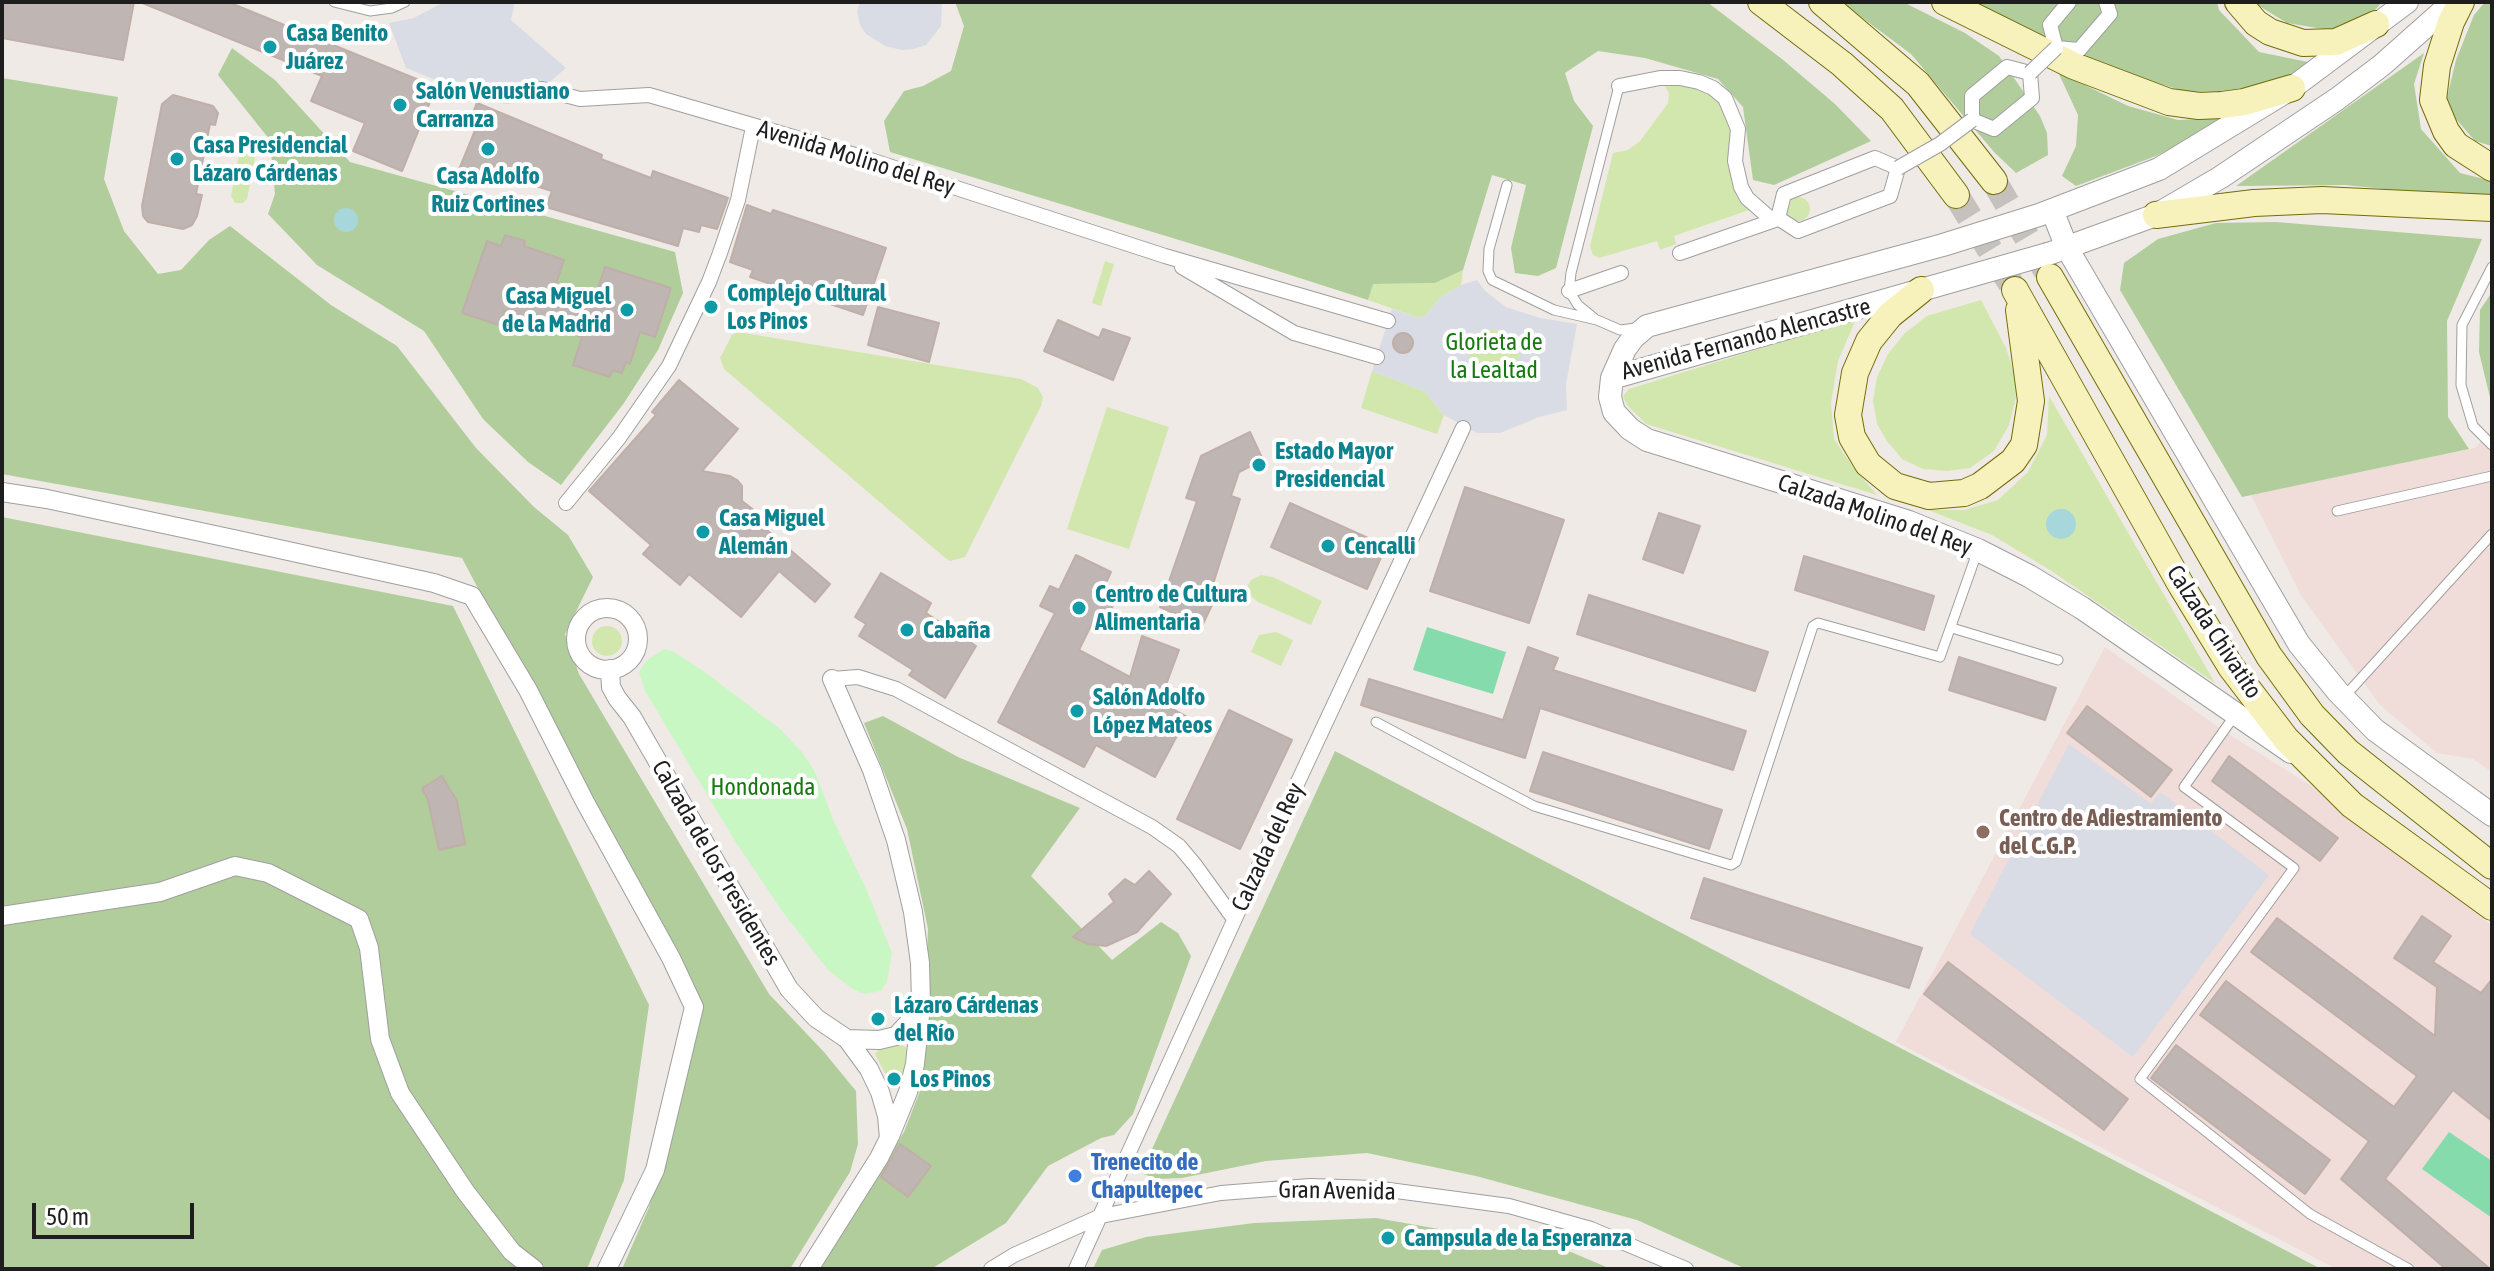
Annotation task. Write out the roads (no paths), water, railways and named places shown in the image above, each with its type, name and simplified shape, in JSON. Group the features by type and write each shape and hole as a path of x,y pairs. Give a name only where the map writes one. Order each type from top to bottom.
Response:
{"main road":[{"path":"1761,2 1842,64 1892,109 1956,195"},
{"path":"1822,2 1918,84 1994,181"},
{"path":"1945,2 2074,66 2169,102 2222,105 2292,88"},
{"path":"2238,2 2256,23 2270,32 2303,43 2336,42 2376,24"},
{"path":"2461,2 2437,66 2433,100 2442,123 2456,145 2492,168"},
{"path":"2156,215 2254,203 2322,200 2492,208"},
{"name":"Calzada Chivatito","path":"2050,277 2269,656 2312,715 2348,752 2492,866"},
{"name":"Calzada Chivatito","path":"1921,290 1890,315 1869,341 1855,373 1848,415 1852,437 1860,453 1881,476 1912,492 1946,496 1964,493 1995,477 2013,461 2024,445 2031,401 2015,290 2181,585 2231,667 2286,739 2352,805 2492,907"}],"street":[{"path":"2056,48 2050,25 2069,2"},
{"path":"2030,73 2056,48 2079,50 2110,14 2106,2"},
{"name":"Avenida Fernando Alencastre","path":"1612,378 1625,349 1647,326 1943,245 2052,210 2159,169 2292,88 2407,2"},
{"name":"Avenida Fernando Alencastre","path":"1612,378 2067,248 2156,215 2221,177 2337,99 2382,65 2453,2"},
{"path":"1972,120 1972,96 2007,67 2030,73"},
{"path":"1972,120 1994,129 2032,98 2030,73"},
{"path":"1619,86 1660,78 1680,78 1713,88 1725,98 1738,129 1735,161 1741,187 1753,204 1798,231 1890,196 1898,168 1940,144 1972,120"},
{"name":"Avenida Molino del Rey","path":"542,89 580,99 649,95 855,155 1165,256 1388,321"},
{"path":"566,503 619,438 669,366 720,253 738,200 753,127"},
{"path":"1775,219 1784,194 1875,158 1898,168"},
{"path":"2052,210 2067,248 2299,644 2375,730 2492,815"},
{"path":"1680,253 1775,219"},
{"name":"Avenida Molino del Rey","path":"1165,256 1294,333 1377,357"},
{"path":"1569,291 1621,273"},
{"name":"Calzada Molino del Rey","path":"1612,378 1610,397 1614,412 1630,429 1647,440 1909,522 1978,550 2082,608 2314,768"},
{"name":"Calzada del Rey","path":"1076,1269 1234,919 1463,428"},
{"path":"2,492 47,499 434,583 472,596 528,690 694,1007 655,1170 607,1269"},
{"name":"Calzada de los Presidentes","path":"610,669 611,687 617,698 632,717 789,989 816,1018 847,1039 869,1069 887,1116 889,1138"},
{"path":"809,1269 889,1138 908,1092 915,1064 921,1003 920,963 913,912 896,840 872,770 832,679 858,677 896,689 1152,827 1179,846 1234,919"},
{"path":"2,916 160,892 235,866 268,873 359,919 369,948 380,1039 400,1093 465,1191 512,1252 534,1269"},
{"path":"847,1039 879,1040 896,1036 921,1003"},
{"name":"Gran Avenida","path":"991,1269 1014,1255 1101,1216 1221,1193 1310,1186 1374,1188 1509,1206 1591,1229 1686,1269"}],"lane":[{"path":"334,2 370,11 392,8 405,2"},
{"path":"1597,320 1578,305 1569,291 1619,86"},
{"path":"1507,185 1489,249 1488,271 1492,280 1554,310 1597,320 1620,330 1647,326"},
{"path":"2491,447 2473,426 2461,385 2462,325 2492,267"},
{"path":"2337,511 2492,476"},
{"path":"2344,698 2492,534"},
{"path":"1376,722 1534,806 1731,865 1736,862 1813,626 1818,623 1940,657 1978,550"},
{"path":"1952,628 2058,660"},
{"path":"2236,715 2184,787 2294,868 2140,1079 2310,1214 2409,1269"}],"water":[{"path":"346,208 355,211 358,220 355,229 346,232 337,229 334,220 337,211"},
{"path":"2061,509 2071,514 2076,524 2071,534 2061,539 2051,534 2046,524 2051,514"}],"tunnel":[{"path":"1994,181 2050,277"},
{"path":"1956,195 2013,287"}],"place":[{"name":"Casa Benito Juárez","path":"270,47"},
{"name":"Salón Venustiano Carranza","path":"400,105"},
{"name":"Casa Adolfo Ruiz Cortines","path":"488,149"},
{"name":"Casa Presidencial Lázaro Cárdenas","path":"177,159"},
{"name":"Complejo Cultural Los Pinos","path":"711,307"},
{"name":"Casa Miguel de la Madrid","path":"627,310"},
{"name":"Estado Mayor Presidencial","path":"1259,465"},
{"name":"Casa Miguel Alemán","path":"703,532"},
{"name":"Cencalli","path":"1328,546"},
{"name":"Centro de Cultura Alimentaria","path":"1079,608"},
{"name":"Cabaña","path":"907,630"},
{"name":"Salón Adolfo López Mateos","path":"1077,711"},
{"name":"Centro de Adiestramiento del C.G.P.","path":"1983,832"},
{"name":"Lázaro Cárdenas del Río","path":"878,1019"},
{"name":"Los Pinos","path":"894,1079"},
{"name":"Trenecito de Chapultepec","path":"1075,1176"},
{"name":"Campsula de la Esperanza","path":"1388,1238"}],"park label":[{"name":"Glorieta de la Lealtad","path":"1494,356"},
{"name":"Hondonada","path":"763,787"}]}
